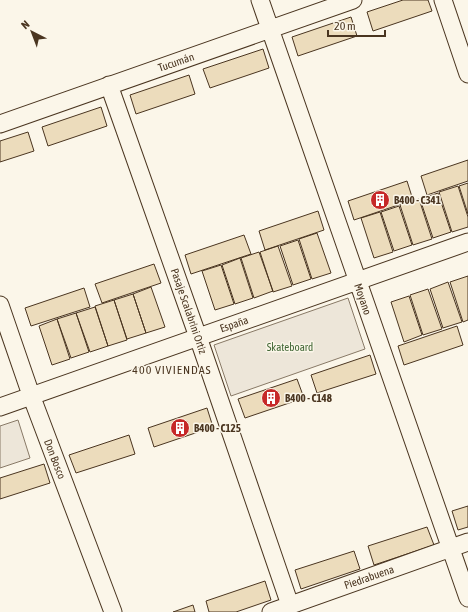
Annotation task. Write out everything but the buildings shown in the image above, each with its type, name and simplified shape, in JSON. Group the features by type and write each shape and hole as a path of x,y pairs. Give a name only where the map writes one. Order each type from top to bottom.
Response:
{"street":[{"name":"Moyano","path":"260,0 468,598"},
{"name":"Tucumán","path":"0,124 353,0"},
{"path":"443,0 468,74"},
{"name":"Pasaje Scalabrini Ortiz","path":"109,85 198,337 290,605"},
{"name":"España","path":"0,407 468,242"},
{"name":"Don Bosco","path":"0,305 31,395 113,612"},
{"name":"Piedrabuena","path":"271,612 468,542"}],"green space":[{"name":"Skateboard","path":"348,298 365,349 231,396 214,345"},
{"path":"18,420 30,458 0,468 0,426"}],"place":[{"name":"B400 - C341","path":"380,200"},
{"name":"B400 - C148","path":"271,398"},
{"name":"B400 - C125","path":"180,428"}],"district":[{"name":"400 VIVIENDAS","path":"172,370"}]}
